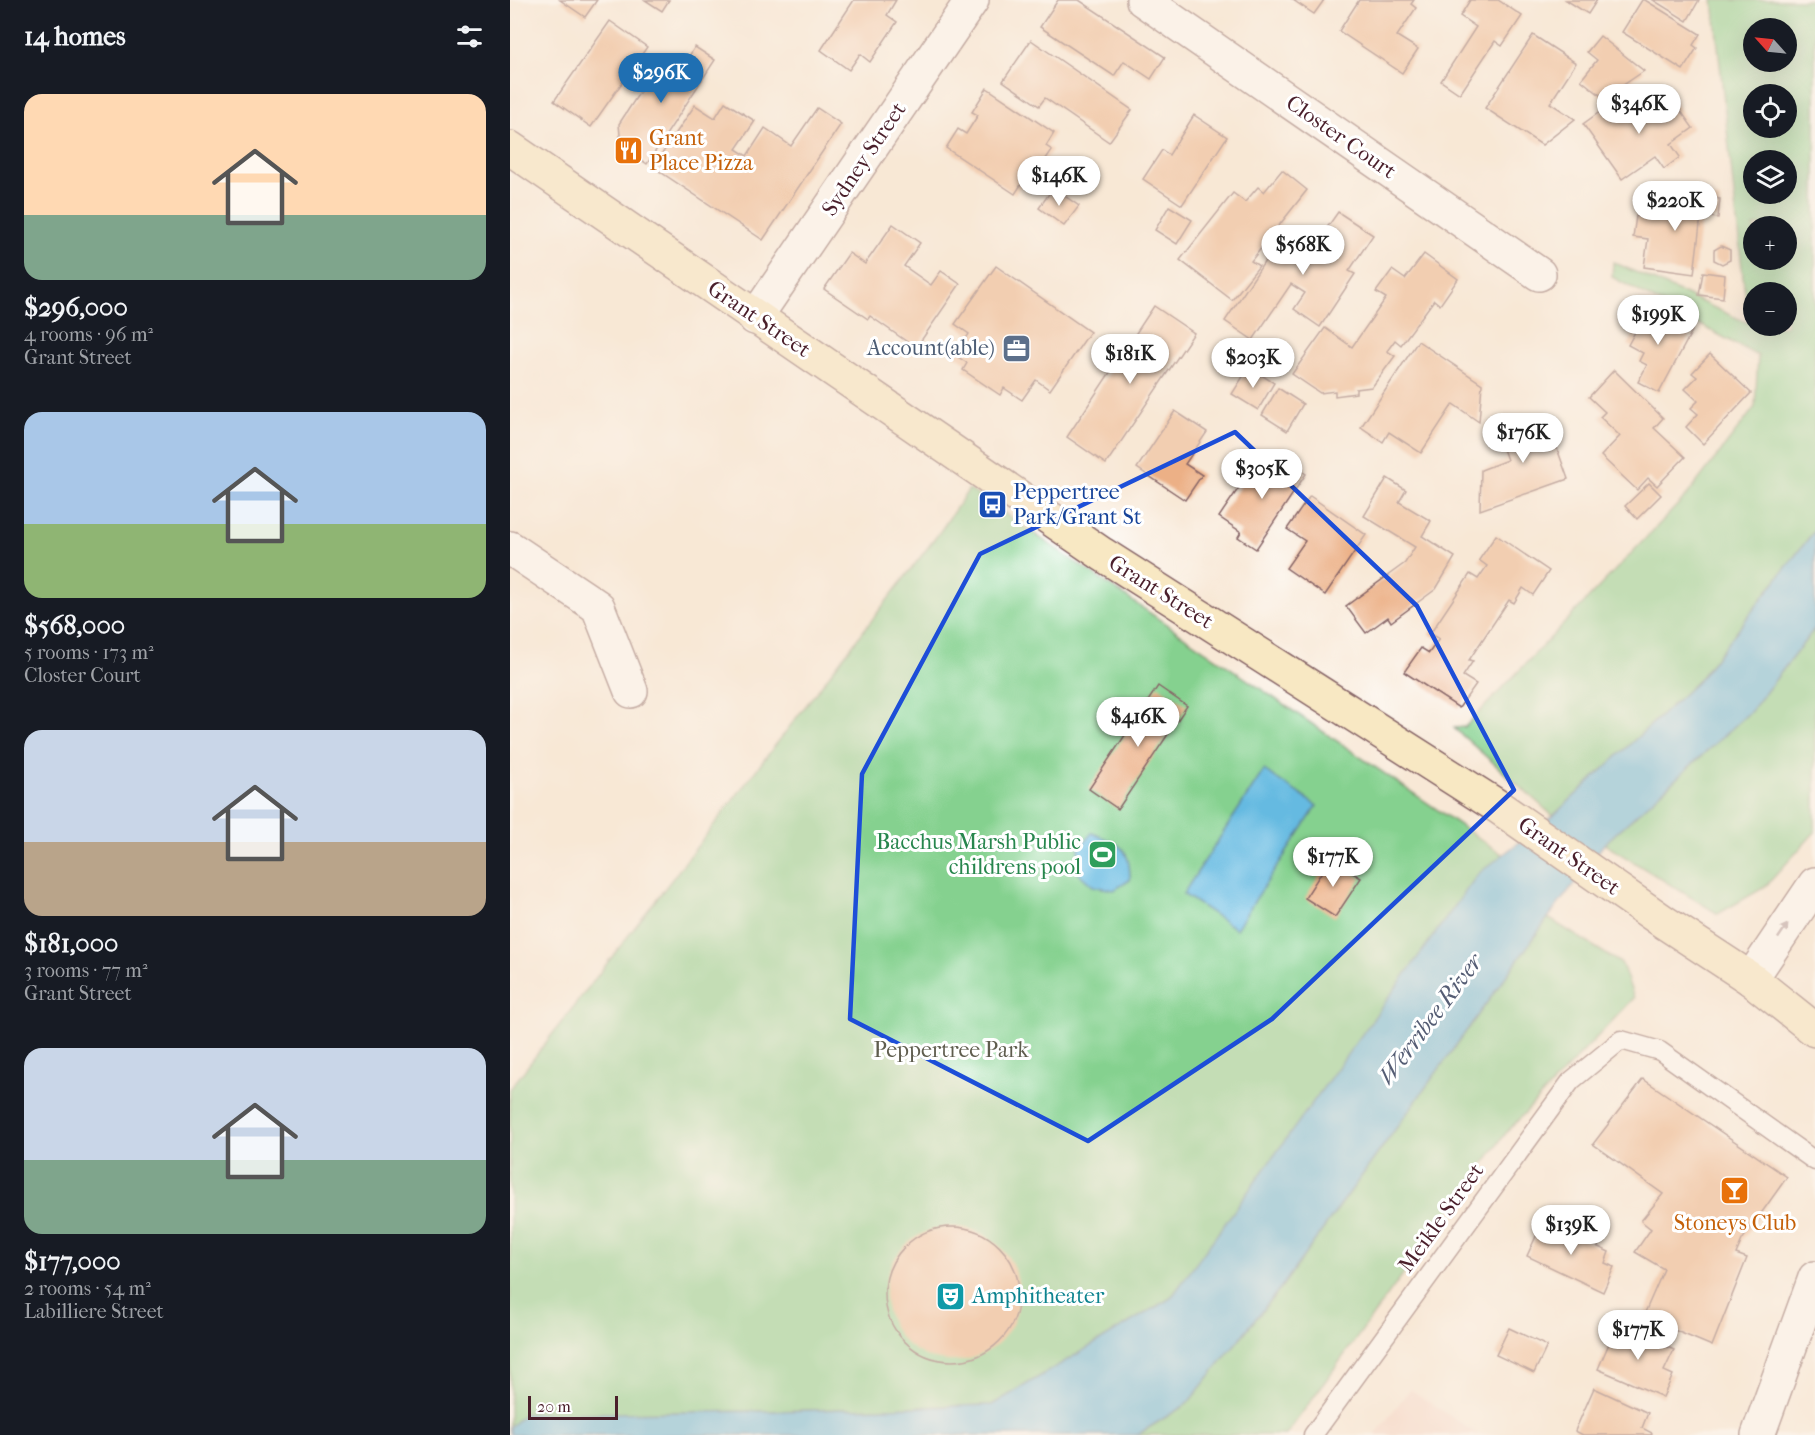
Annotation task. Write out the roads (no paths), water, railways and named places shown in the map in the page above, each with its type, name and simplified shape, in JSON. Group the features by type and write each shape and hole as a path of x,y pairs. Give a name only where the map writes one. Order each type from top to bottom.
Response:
{"main road":[{"name":"Grant Street","path":"510,148 1101,554 1497,806 1664,922 1751,979 1815,1030"}],"street":[{"name":"Sydney Street","path":"756,318 972,0"},
{"name":"Closter Court","path":"1143,0 1539,274"},
{"path":"510,548 598,607 631,691"},
{"path":"1751,979 1815,884"},
{"path":"1758,1435 1812,1299"}],"lane":[{"name":"Meikle Street","path":"1313,1435 1571,1082 1621,1040 1660,1051 1815,1161"}],"water":[{"name":"Werribee River","path":"1815,530 1815,628 1752,710 1604,844 1282,1286 1187,1404 1137,1435 510,1435 510,1427 524,1414 776,1411 992,1405 1171,1298 1478,874 1553,816 1698,681"},
{"path":"1264,770 1317,806 1236,929 1183,894"},
{"name":"Bacchus Marsh Public childrens pool","path":"1092,833 1117,844 1126,853 1130,880 1114,890 1093,886 1076,871 1079,848"}],"place":[{"name":"Grant Place Pizza","path":"628,151"},
{"name":"Account(able)","path":"1016,348"},
{"name":"Peppertree Park/Grant St","path":"992,505"},
{"name":"Bacchus Marsh Public childrens pool","path":"1102,855"},
{"name":"Stoneys Club","path":"1735,1191"},
{"name":"Amphitheater","path":"951,1296"}],"park label":[{"name":"Peppertree Park","path":"951,1050"}]}
